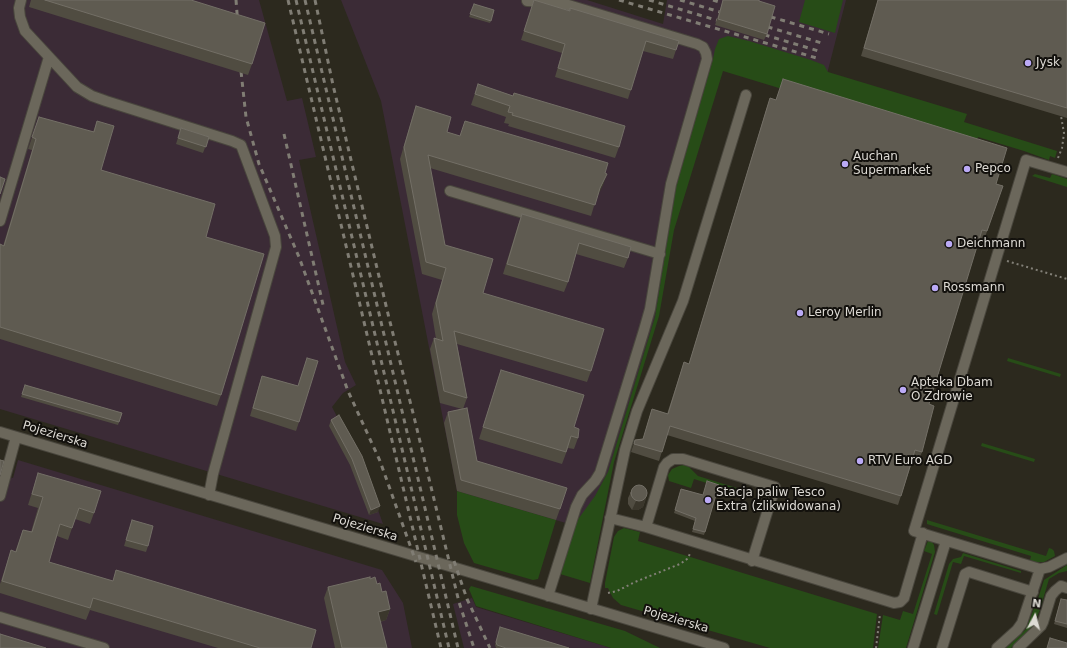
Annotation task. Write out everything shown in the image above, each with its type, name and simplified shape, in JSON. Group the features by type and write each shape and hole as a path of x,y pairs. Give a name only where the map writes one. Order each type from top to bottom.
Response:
{"street":[{"path":"21,0 19,8 22,25 25,31 77,87 92,96 106,101 241,145 275,236 276,247 213,474 209,495"},
{"path":"527,1 565,4 697,44 703,47 706,53 706,66 672,184 650,309 600,473 582,495 576,507 548,596"},
{"path":"0,221 49,57"},
{"path":"592,609 620,467 637,411 683,301 746,95"},
{"path":"610,518 646,527 752,561 890,602 897,603 902,600 904,598 919,532 1026,160 1067,172"},
{"path":"450,191 660,254"},
{"name":"Pojezierska","path":"0,432 724,648"},
{"path":"0,496 16,437"},
{"path":"646,527 664,468 667,463 673,459 683,459 775,487 752,561"},
{"path":"919,532 1040,569 1049,567 1067,558"},
{"path":"913,648 946,541"},
{"path":"997,648 1017,630 1022,623 1040,569"},
{"path":"942,648 965,574 969,572 1033,592"},
{"path":"1018,648 1043,622 1051,596 1055,591 1061,586 1067,588"},
{"path":"0,617 104,648"}],"path":[{"path":"1057,161 1062,148 1064,133 1061,116"},
{"path":"997,258 1067,279"},
{"path":"608,593 617,591 680,564 687,559 696,543"},
{"path":"876,648 880,614"}],"shaded area":[{"path":"0,0 259,0 287,101 302,98 316,157 299,160 345,362 356,385 343,393 332,407 362,464 383,524 0,409"},
{"path":"341,0 587,0 663,24 667,0 846,0 827,74 729,44 672,229 657,315 608,477 576,526 457,491 381,101"},
{"path":"18,460 382,570 403,603 412,648 0,648 0,474 13,478"},
{"path":"472,598 476,607 611,648 464,648 453,604"}],"green space":[{"path":"805,0 843,0 835,33 799,22"},
{"path":"728,36 811,60 824,65 828,72 967,114 964,122 1057,151 1055,158 1050,156 1049,160 978,137 976,142 950,140 723,71 674,230 659,316 614,462 590,583 560,574 576,522 595,496 608,472 655,317 676,187 715,49 719,39"},
{"path":"1035,174 1050,178 1052,174 1067,179 1067,187 1032,176"},
{"path":"1008,358 1061,374 1060,377 1007,361"},
{"path":"982,443 1035,459 1034,462 981,446"},
{"path":"683,465 689,467 698,476 740,490 735,492 694,479 691,488 669,481 668,475 672,469"},
{"path":"457,491 556,520 538,579 533,580 474,563 464,543 457,515"},
{"path":"927,520 1046,556 1049,548 1054,551 1055,556 1044,562 1036,562 1030,560 1031,556 927,524"},
{"path":"624,528 640,532 638,541 877,614 873,648 770,648 621,605 613,598 608,588 605,588 605,583 614,537 618,531"},
{"path":"928,541 932,542 934,545 935,552 906,648 878,648 883,615 900,620 903,611 913,614 932,554 924,551"},
{"path":"963,553 1021,571 1021,573 964,556 961,564 953,562 937,615 934,614 949,564 953,559 961,557"},
{"path":"1067,565 1067,571 1059,573 1049,579 1041,606 1036,605 1044,580"},
{"path":"471,586 625,631 660,648 611,648 476,606 469,589"},
{"path":"1034,608 1040,610 1031,628 1011,648 1006,648 1026,629"}],"building":[{"path":"45,0 191,0 265,23 252,64"},
{"path":"534,0 570,11 570,8 679,41 676,50 646,41 631,90 558,68 565,44 524,31"},
{"path":"723,0 759,0 775,6 767,34 718,19"},
{"path":"878,0 1067,0 1067,108 864,48"},
{"path":"474,4 494,10 491,21 470,14"},
{"path":"783,79 1007,148 996,184 1003,186 987,231 982,230 929,404 934,406 922,452 915,450 901,496 670,426 662,452 634,444 635,440 643,439 652,409 668,414 684,362 689,364 770,98 776,100"},
{"path":"478,84 513,96 514,93 625,126 619,147 512,115 513,113 508,112 510,106 475,94"},
{"path":"416,106 451,117 447,132 460,136 465,121 608,163 605,173 607,174 600,188 595,205 428,155 445,245 493,259 483,293 604,329 591,371 454,331 467,398 444,391 434,338 443,341 436,303 446,268 426,262 404,147"},
{"path":"39,117 94,132 97,121 114,126 101,170 215,204 206,237 264,254 221,395 0,327 0,244 4,246 36,139 32,137"},
{"path":"181,128 209,137 206,147 178,138"},
{"path":"0,177 5,179 0,194"},
{"path":"522,214 631,247 628,258 579,243 568,282 507,264"},
{"path":"307,358 318,361 299,422 253,408 262,376 298,386"},
{"path":"501,370 584,395 574,427 579,429 578,438 571,436 566,452 483,427"},
{"path":"25,385 122,413 119,422 22,394"},
{"path":"467,408 477,461 567,488 560,509 461,480 448,412"},
{"path":"339,415 362,456 380,506 371,510 352,459 331,420"},
{"path":"0,460 4,461 0,475"},
{"path":"38,473 101,491 94,513 79,508 72,528 60,524 49,562 113,581 116,570 316,630 311,648 260,648 93,598 90,608 2,581 11,550 16,552 23,530 32,532 43,497 32,494"},
{"path":"707,481 719,485 705,532 693,529 696,518 675,510 681,489 703,495"},
{"path":"639,485 645,487 647,493 645,499 639,501 633,499 631,493 633,487"},
{"path":"132,520 153,526 148,546 126,540"},
{"path":"370,577 370,579 375,577 377,584 380,583 382,592 386,591 390,609 378,612 387,648 342,648 328,587"},
{"path":"1061,599 1067,600 1067,624 1055,621"},
{"path":"500,627 569,648 506,648 497,645 496,642"},
{"path":"0,634 46,648 0,648"},
{"path":"1050,638 1067,643 1067,648 1047,648"}],"railway":[{"path":"236,0 238,26"},
{"path":"288,0 441,648"},
{"path":"296,0 449,648"},
{"path":"305,0 458,648"},
{"path":"315,0 333,85 389,318 459,602 474,648"},
{"path":"619,0 820,59"},
{"path":"649,0 726,23"},
{"path":"680,0 730,15"},
{"path":"713,0 732,6"},
{"path":"761,14 829,34"},
{"path":"758,24 825,44"},
{"path":"755,32 822,52"},
{"path":"240,62 246,117 259,164 299,257 348,391 380,461 416,562"},
{"path":"284,134 324,309"},
{"path":"454,561 467,599 490,648"}],"place":[{"name":"Jysk","path":"1028,63"},
{"name":"Auchan Supermarket","path":"845,164"},
{"name":"Pepco","path":"967,169"},
{"name":"Deichmann","path":"949,244"},
{"name":"Rossmann","path":"935,288"},
{"name":"Leroy Merlin","path":"800,313"},
{"name":"Apteka Dbam O Zdrowie","path":"903,390"},
{"name":"RTV Euro AGD","path":"860,461"},
{"name":"Stacja paliw Tesco Extra (zlikwidowana)","path":"708,500"}]}
